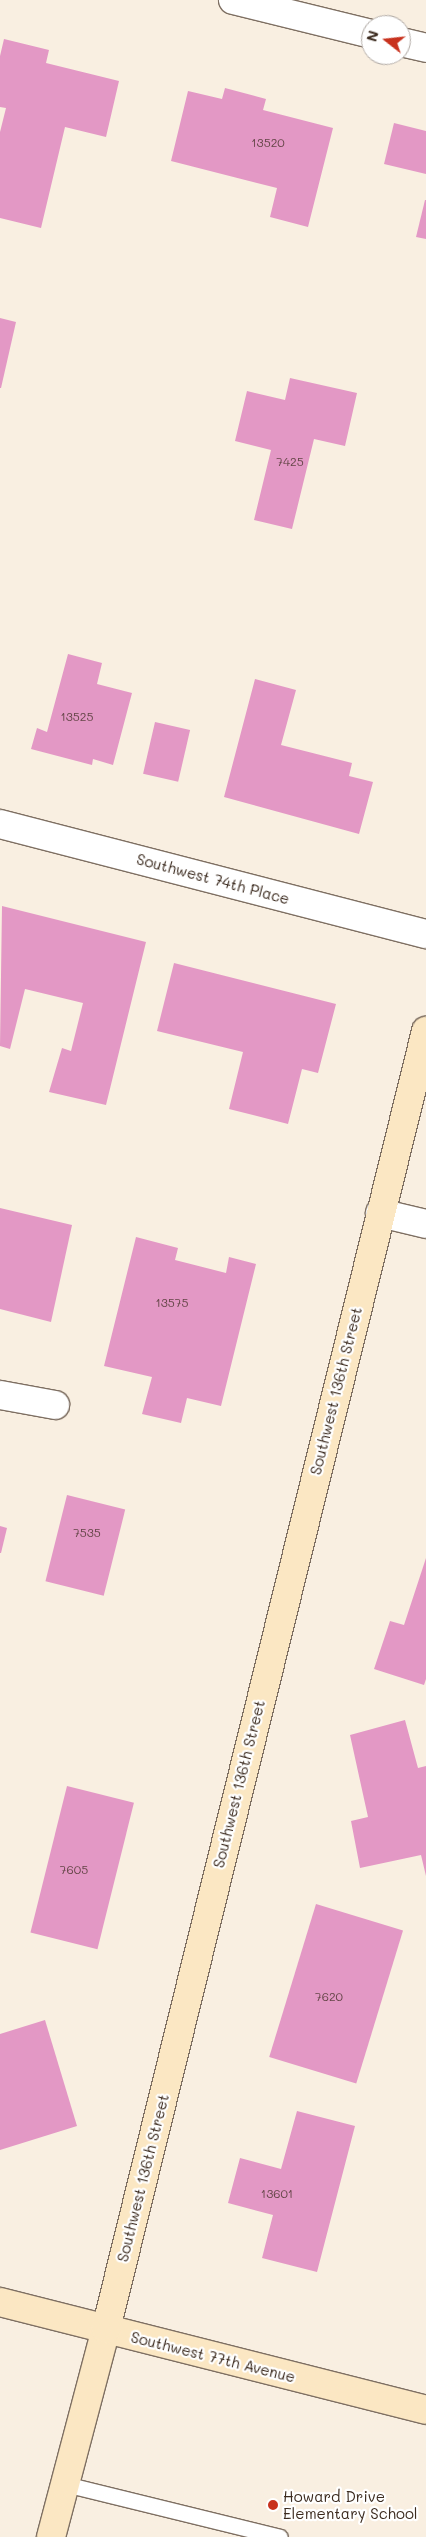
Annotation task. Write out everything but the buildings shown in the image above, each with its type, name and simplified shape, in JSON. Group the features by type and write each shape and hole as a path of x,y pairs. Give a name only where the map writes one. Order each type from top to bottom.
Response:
{"street":[{"path":"233,0 361,32"},
{"path":"411,44 426,48"},
{"name":"Southwest 74th Place","path":"0,824 426,934"},
{"name":"Southwest 136th Street","path":"51,2537 106,2329 426,1031"},
{"path":"380,1213 426,1224"},
{"path":"0,1395 55,1405"},
{"name":"Southwest 77th Avenue","path":"0,2302 426,2410"}],"lane":[{"path":"65,2484 280,2537"}],"place":[{"name":"Howard Drive Elementary School","path":"273,2505"}]}
